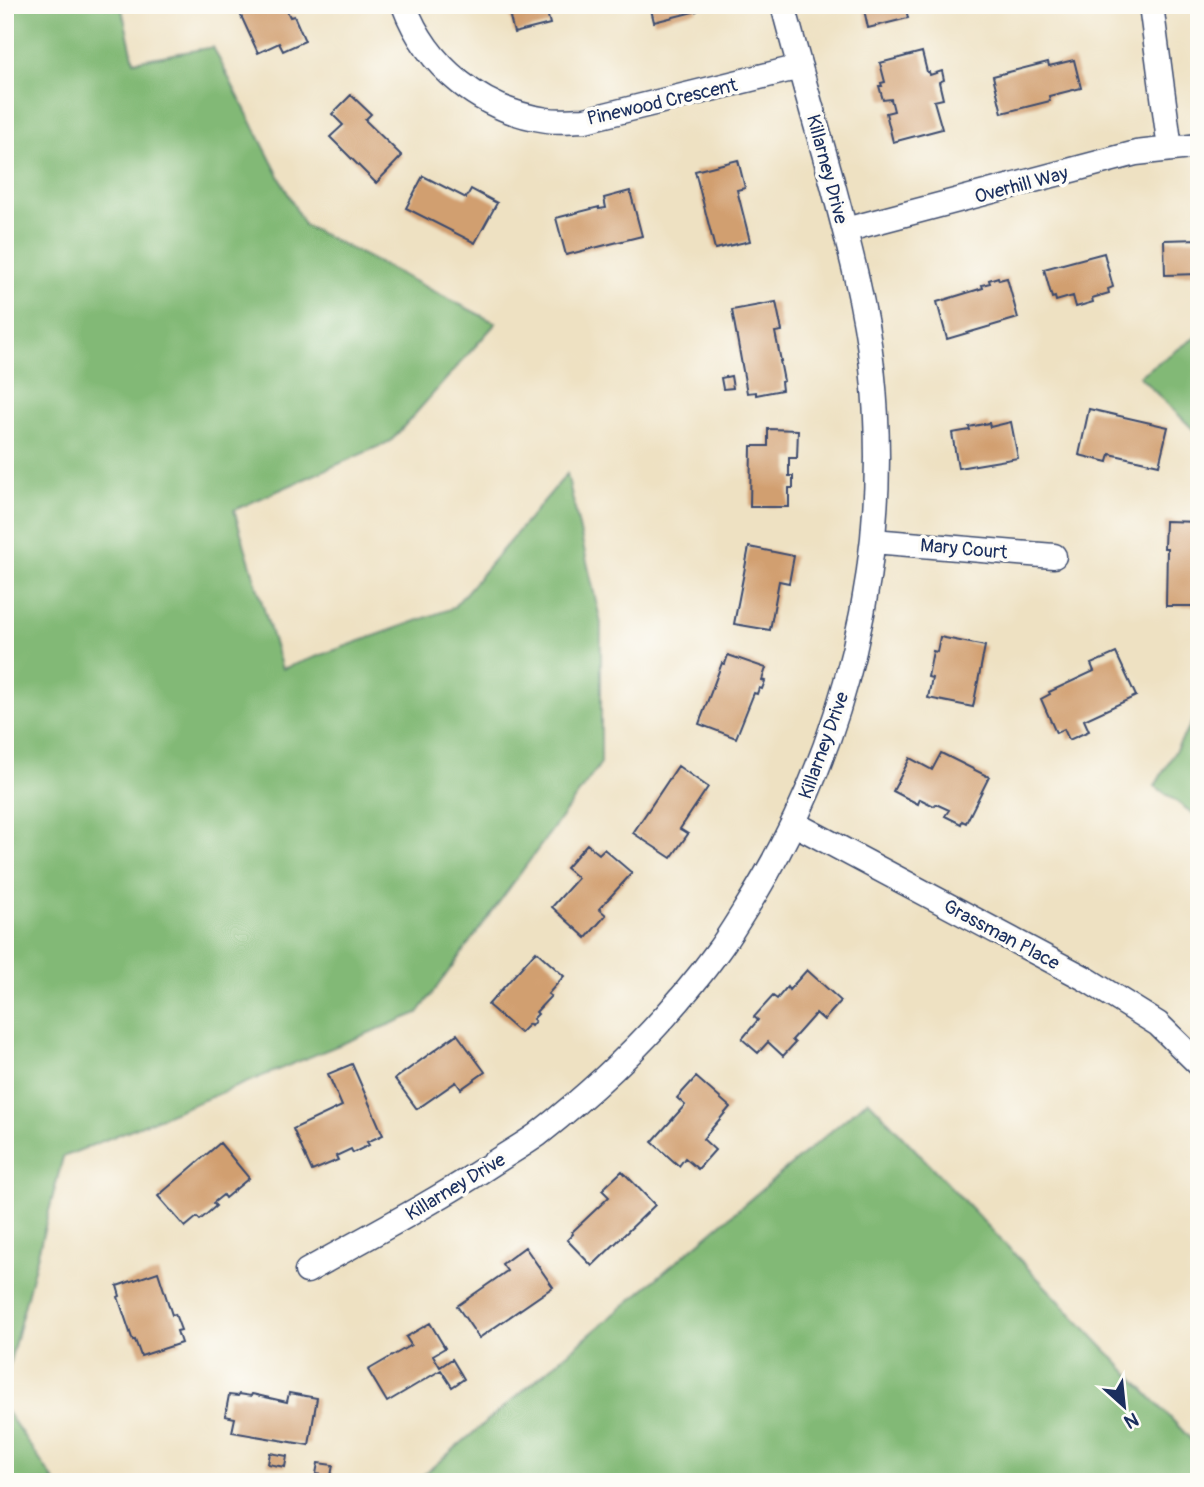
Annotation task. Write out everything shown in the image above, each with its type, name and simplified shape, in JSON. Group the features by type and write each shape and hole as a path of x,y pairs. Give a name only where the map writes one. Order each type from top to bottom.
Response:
{"street":[{"name":"Pinewood Crescent","path":"404,5 417,34 438,64 465,88 513,113 549,120 585,120 800,67"},
{"name":"Killarney Drive","path":"307,1271 461,1185 535,1136 603,1080 664,1018 719,950 767,876 806,797 837,715 860,630 873,541 877,455 872,368 858,281 783,5"},
{"path":"1152,5 1170,149"},
{"name":"Overhill Way","path":"845,230 1123,157 1199,146"},
{"name":"Mary Court","path":"873,541 1054,556"},
{"name":"Grassman Place","path":"793,823 1086,979 1158,1024 1199,1064"}],"green space":[{"path":"5,5 121,5 134,61 213,47 304,225 496,323 391,441 234,510 282,669 453,608 567,474 601,623 601,763 418,1013 63,1157 5,1381"},
{"path":"1199,335 1199,435 1139,376"},
{"path":"1199,710 1199,818 1155,786"},
{"path":"868,1100 1199,1448 1199,1482 415,1482"},
{"path":"5,1409 55,1482 5,1482"}],"building":[{"path":"284,5 290,17 294,16 305,41 283,51 279,43 258,53 237,7"},
{"path":"507,5 545,5 550,24 514,33"},
{"path":"650,5 696,5 697,11 654,22"},
{"path":"863,5 905,5 908,18 868,28"},
{"path":"922,52 930,75 942,71 944,80 939,82 943,99 934,101 942,129 893,142 886,113 894,111 891,99 883,100 879,86 885,82 880,63"},
{"path":"1074,60 1081,88 1049,96 1050,101 1002,113 993,76 1048,62 1049,66"},
{"path":"351,95 371,114 365,120 402,156 376,183 330,137 343,125 332,114"},
{"path":"738,160 745,188 737,190 750,241 715,249 695,171"},
{"path":"423,176 466,198 471,189 497,203 475,243 406,208"},
{"path":"630,191 642,236 566,255 556,218 599,207 606,208 604,198"},
{"path":"1199,239 1199,274 1165,275 1164,240"},
{"path":"1104,253 1113,287 1108,289 1109,293 1076,307 1073,296 1056,301 1055,297 1052,298 1044,269"},
{"path":"998,277 999,280 1007,278 1018,318 947,339 937,302 983,288 982,285"},
{"path":"776,302 782,331 775,332 784,381 781,382 782,390 756,395 756,392 747,393 732,310"},
{"path":"731,376 733,388 723,389 721,378"},
{"path":"1089,409 1168,427 1159,465 1110,454 1108,462 1079,455"},
{"path":"1011,422 1018,458 958,468 952,433 989,423 990,427"},
{"path":"768,429 798,430 797,458 789,458 789,476 793,476 793,488 789,488 789,507 750,507 751,446 768,446"},
{"path":"1165,521 1199,522 1199,606 1166,606"},
{"path":"749,547 794,556 789,583 779,581 770,630 734,624"},
{"path":"940,637 985,646 973,707 928,698 932,678 928,677 933,651 937,652"},
{"path":"1116,653 1136,696 1084,720 1089,731 1069,740 1064,729 1056,733 1041,699 1050,694 1049,692 1094,671 1091,664"},
{"path":"728,655 766,668 762,689 759,688 757,694 754,693 736,738 699,724 722,663 725,664"},
{"path":"941,753 989,777 966,823 962,821 961,824 945,816 949,810 936,804 934,806 920,799 918,804 893,791 910,758 932,770"},
{"path":"678,766 708,787 680,829 688,834 671,858 633,833"},
{"path":"587,844 599,854 604,849 632,873 599,909 606,915 586,938 552,907 578,878 566,868"},
{"path":"536,951 564,976 536,1012 538,1014 533,1019 535,1021 520,1033 488,1005"},
{"path":"807,970 841,1001 824,1020 816,1013 792,1040 795,1043 783,1056 768,1042 758,1053 742,1039 758,1020 754,1017 773,996 777,999 787,987 789,990"},
{"path":"457,1034 485,1072 461,1089 456,1082 417,1109 395,1079"},
{"path":"352,1064 383,1135 367,1142 369,1145 353,1153 351,1149 336,1156 338,1160 312,1171 293,1129 342,1106 328,1074"},
{"path":"696,1077 730,1107 703,1139 715,1150 698,1169 685,1158 679,1166 652,1142 685,1105 677,1098"},
{"path":"220,1143 249,1178 225,1198 223,1195 213,1203 216,1206 200,1220 197,1217 185,1227 158,1196"},
{"path":"622,1171 655,1205 592,1266 567,1240 609,1197 602,1190"},
{"path":"525,1247 553,1287 479,1338 457,1306 507,1271 502,1264"},
{"path":"158,1272 172,1315 175,1314 181,1330 177,1331 181,1343 141,1356 135,1340 133,1341 118,1297 117,1286"},
{"path":"430,1323 445,1348 433,1355 440,1367 452,1359 464,1379 452,1387 441,1370 387,1402 368,1370 411,1345 406,1337"},
{"path":"289,1393 317,1398 309,1445 232,1432 235,1418 225,1416 229,1395 252,1394 287,1402"},
{"path":"270,1453 287,1456 285,1467 268,1464"},
{"path":"318,1463 333,1465 331,1476 316,1474"}]}
